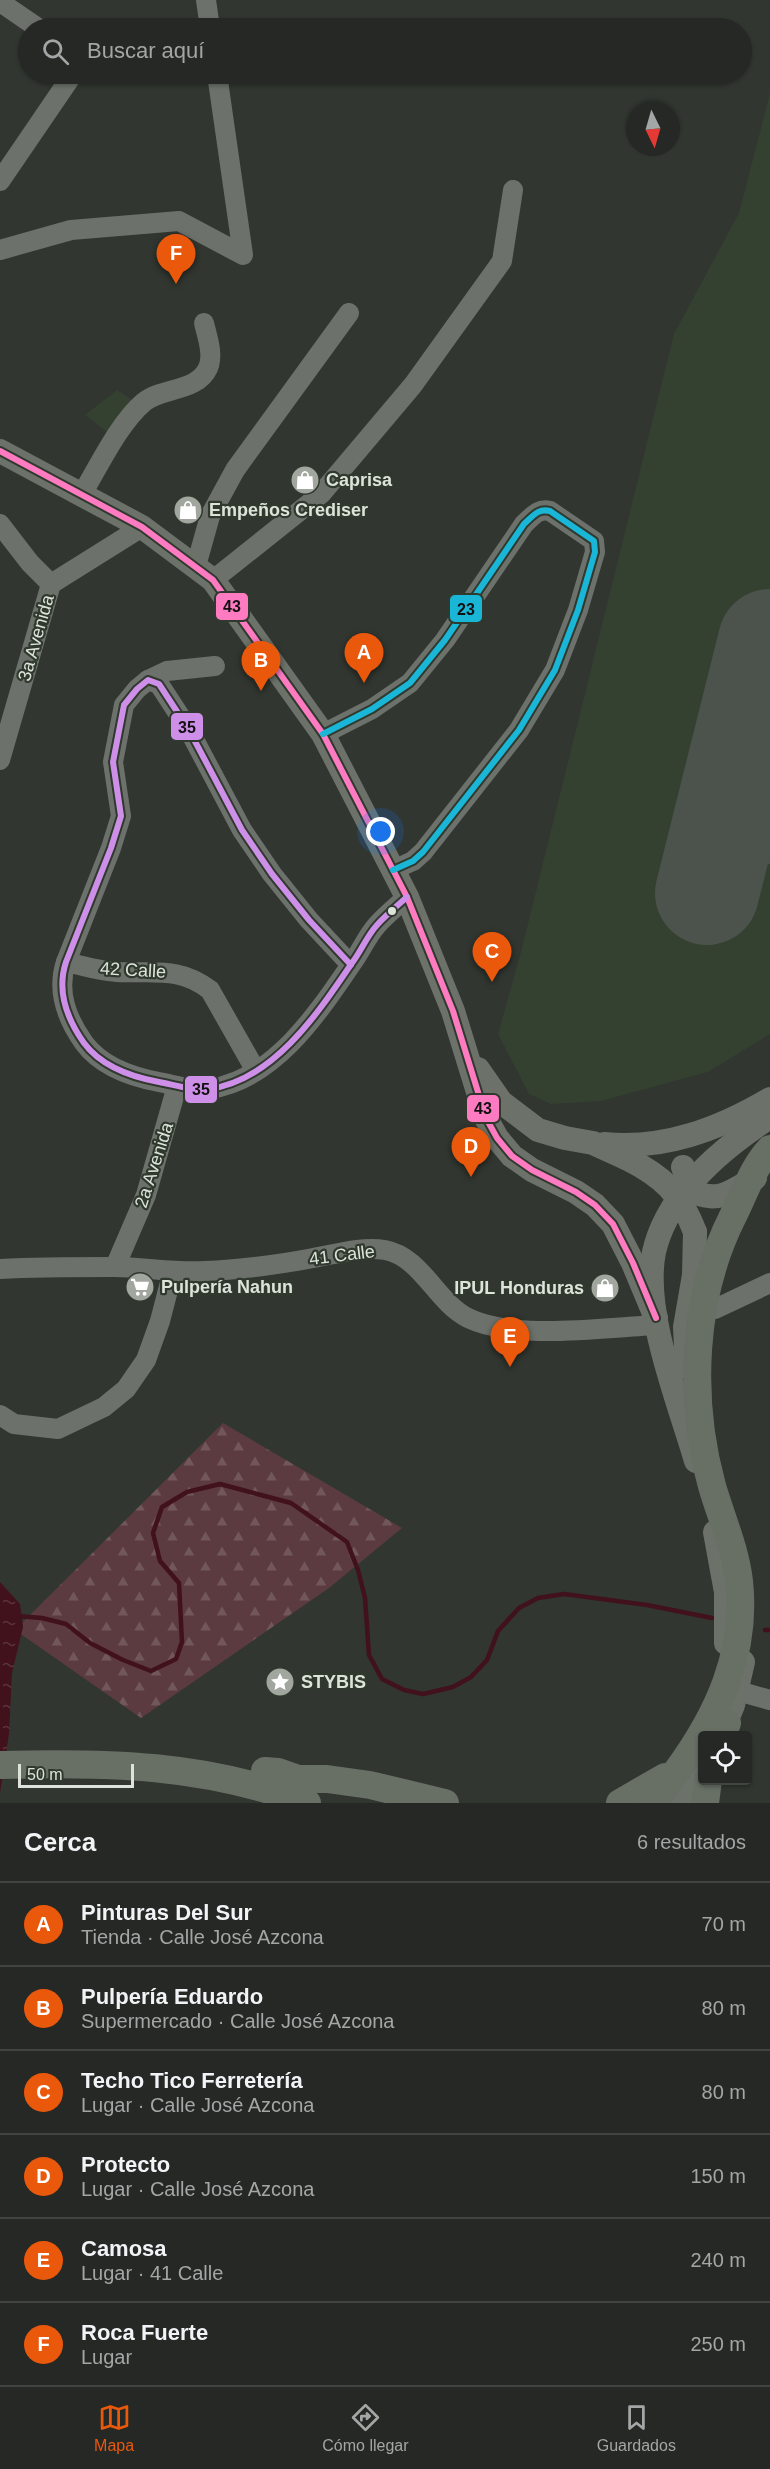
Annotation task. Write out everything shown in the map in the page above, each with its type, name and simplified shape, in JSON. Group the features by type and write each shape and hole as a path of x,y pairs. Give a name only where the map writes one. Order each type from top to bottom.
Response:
{"highway":[{"path":"653,1803 699,1741 721,1700 732,1667 739,1620 739,1581 705,1456 697,1382 698,1335 711,1274 723,1236 755,1172 770,1149"},
{"path":"0,1765 68,1763 155,1767 204,1773 276,1791 303,1791 370,1802"},
{"path":"620,1803 665,1777"},
{"path":"303,1791 327,1779 370,1785 445,1803"},
{"path":"705,1803 707,1785"}],"main road":[{"path":"0,451 142,527 205,573 323,734 407,897 462,1038 486,1118 497,1138 512,1156 532,1170 576,1192 595,1205 613,1224 633,1263 657,1322 713,1519 726,1592 726,1642 715,1690 690,1740 665,1777 641,1803"},
{"path":"462,1038 482,1076 501,1102 538,1130 565,1138 621,1146 684,1138 710,1130"},
{"path":"770,1099 710,1130 692,1143 685,1152 683,1167 688,1182 697,1193 708,1198 721,1197 770,1172"},
{"path":"657,1322 652,1282 654,1253 661,1229 672,1208 708,1166 743,1134 770,1117"},
{"path":"593,1143 650,1170 670,1187 686,1208 695,1232 694,1275 685,1327 689,1383 694,1409 726,1492 743,1550 748,1580 747,1633 738,1691 723,1731"},
{"path":"726,1492 706,1387 707,1352 715,1309 739,1236 757,1194 770,1172"},
{"path":"678,1803 698,1776"}],"street":[{"path":"206,0 209,18"},
{"path":"0,2 23,18"},
{"path":"0,181 66,84"},
{"path":"0,250 71,230 179,221 243,255 218,84"},
{"path":"205,573 321,494 413,385 502,261 513,190"},
{"path":"205,573 210,516 235,470 349,313"},
{"path":"82,494 124,426 145,401 164,392 195,383 208,368 210,354 204,322"},
{"path":"323,734 372,709 411,683 445,640 524,524 537,512 543,509 550,511 594,541 595,552 578,610 555,670 519,730 423,852 413,861 393,870"},
{"path":"0,524 30,563 51,584"},
{"name":"3a Avenida","path":"0,760 51,584 142,527"},
{"path":"215,666 186,667 167,671 136,689 124,705 113,762 121,816 111,849 66,963 62,982 67,1015 89,1050 106,1064 129,1074 177,1086 207,1089 223,1086 256,1071 281,1053 298,1035 351,965 377,926 407,897"},
{"path":"148,680 159,684 183,721 242,830 272,874 309,920 351,965"},
{"name":"42 Calle","path":"66,963 114,972 173,972 198,980 210,990 256,1071"},
{"name":"2a Avenida","path":"115,1267 146,1195 177,1086"},
{"name":"41 Calle","path":"0,1269 115,1267 173,1271 254,1267 364,1249 386,1250 403,1257 418,1269 447,1302 468,1318 492,1325 518,1329 554,1330 657,1322"},
{"path":"0,1415 14,1424 58,1429 104,1407 126,1389 146,1360 160,1321 173,1271"},
{"path":"715,1309 770,1283"},
{"path":"738,1691 770,1700"}],"shaded area":[{"path":"770,93 770,1034 708,1072 601,1101 551,1104 529,1094 498,1034 521,952 674,334 739,213"},
{"path":"117,390 137,403 111,435 85,415"}],"green space":[{"path":"223,1423 402,1528 329,1588 141,1718 15,1630"}],"water":[{"path":"0,1582 20,1604 23,1627 12,1673 9,1734 0,1793"}],"waterway":[{"path":"17,1616 42,1618 66,1624 90,1643 151,1671 176,1659 182,1642 179,1583 160,1561 153,1533 162,1507 187,1492 220,1484 291,1503 347,1542 358,1570 365,1598 369,1655 382,1679 404,1690 423,1694 453,1687 471,1677 487,1660 498,1631 519,1608 538,1598 564,1594 647,1605 712,1618"},
{"path":"765,1630 770,1630"}],"taxiway":[{"path":"739,767 741,791 749,817 770,843"}],"runway":[{"path":"707,893 770,641"}],"transit line":[{"name":"43","path":"0,451 142,527 213,580 323,734 407,897 453,1011 486,1118 497,1138 512,1156 532,1170 576,1192 595,1205 613,1224 633,1263 656,1318"},
{"name":"23","path":"323,734 372,709 410,683 445,640 524,524 536,513 550,511 594,541 595,552 578,610 555,670 519,730 423,852 413,861 393,870"},
{"name":"35","path":"351,965 309,920 272,874 242,830 189,730 159,684 148,680 137,689 124,705 113,762 121,816 63,973 63,994 68,1015 84,1043 99,1058 138,1077 197,1089 209,1089 232,1083 254,1073 274,1058 309,1022 339,982 352,963 373,929 407,897"}],"place":[{"name":"Roca Fuerte","path":"176,284"},
{"name":"Caprisa","path":"305,480"},
{"name":"Empeños Crediser","path":"188,510"},
{"name":"Pinturas Del Sur","path":"364,683"},
{"name":"Pulpería Eduardo","path":"261,691"},
{"name":"Techo Tico Ferretería","path":"492,982"},
{"name":"Protecto","path":"471,1177"},
{"name":"Pulpería Nahun","path":"140,1287"},
{"name":"IPUL Honduras","path":"605,1288"},
{"name":"Camosa","path":"510,1367"},
{"name":"STYBIS","path":"280,1682"}]}
